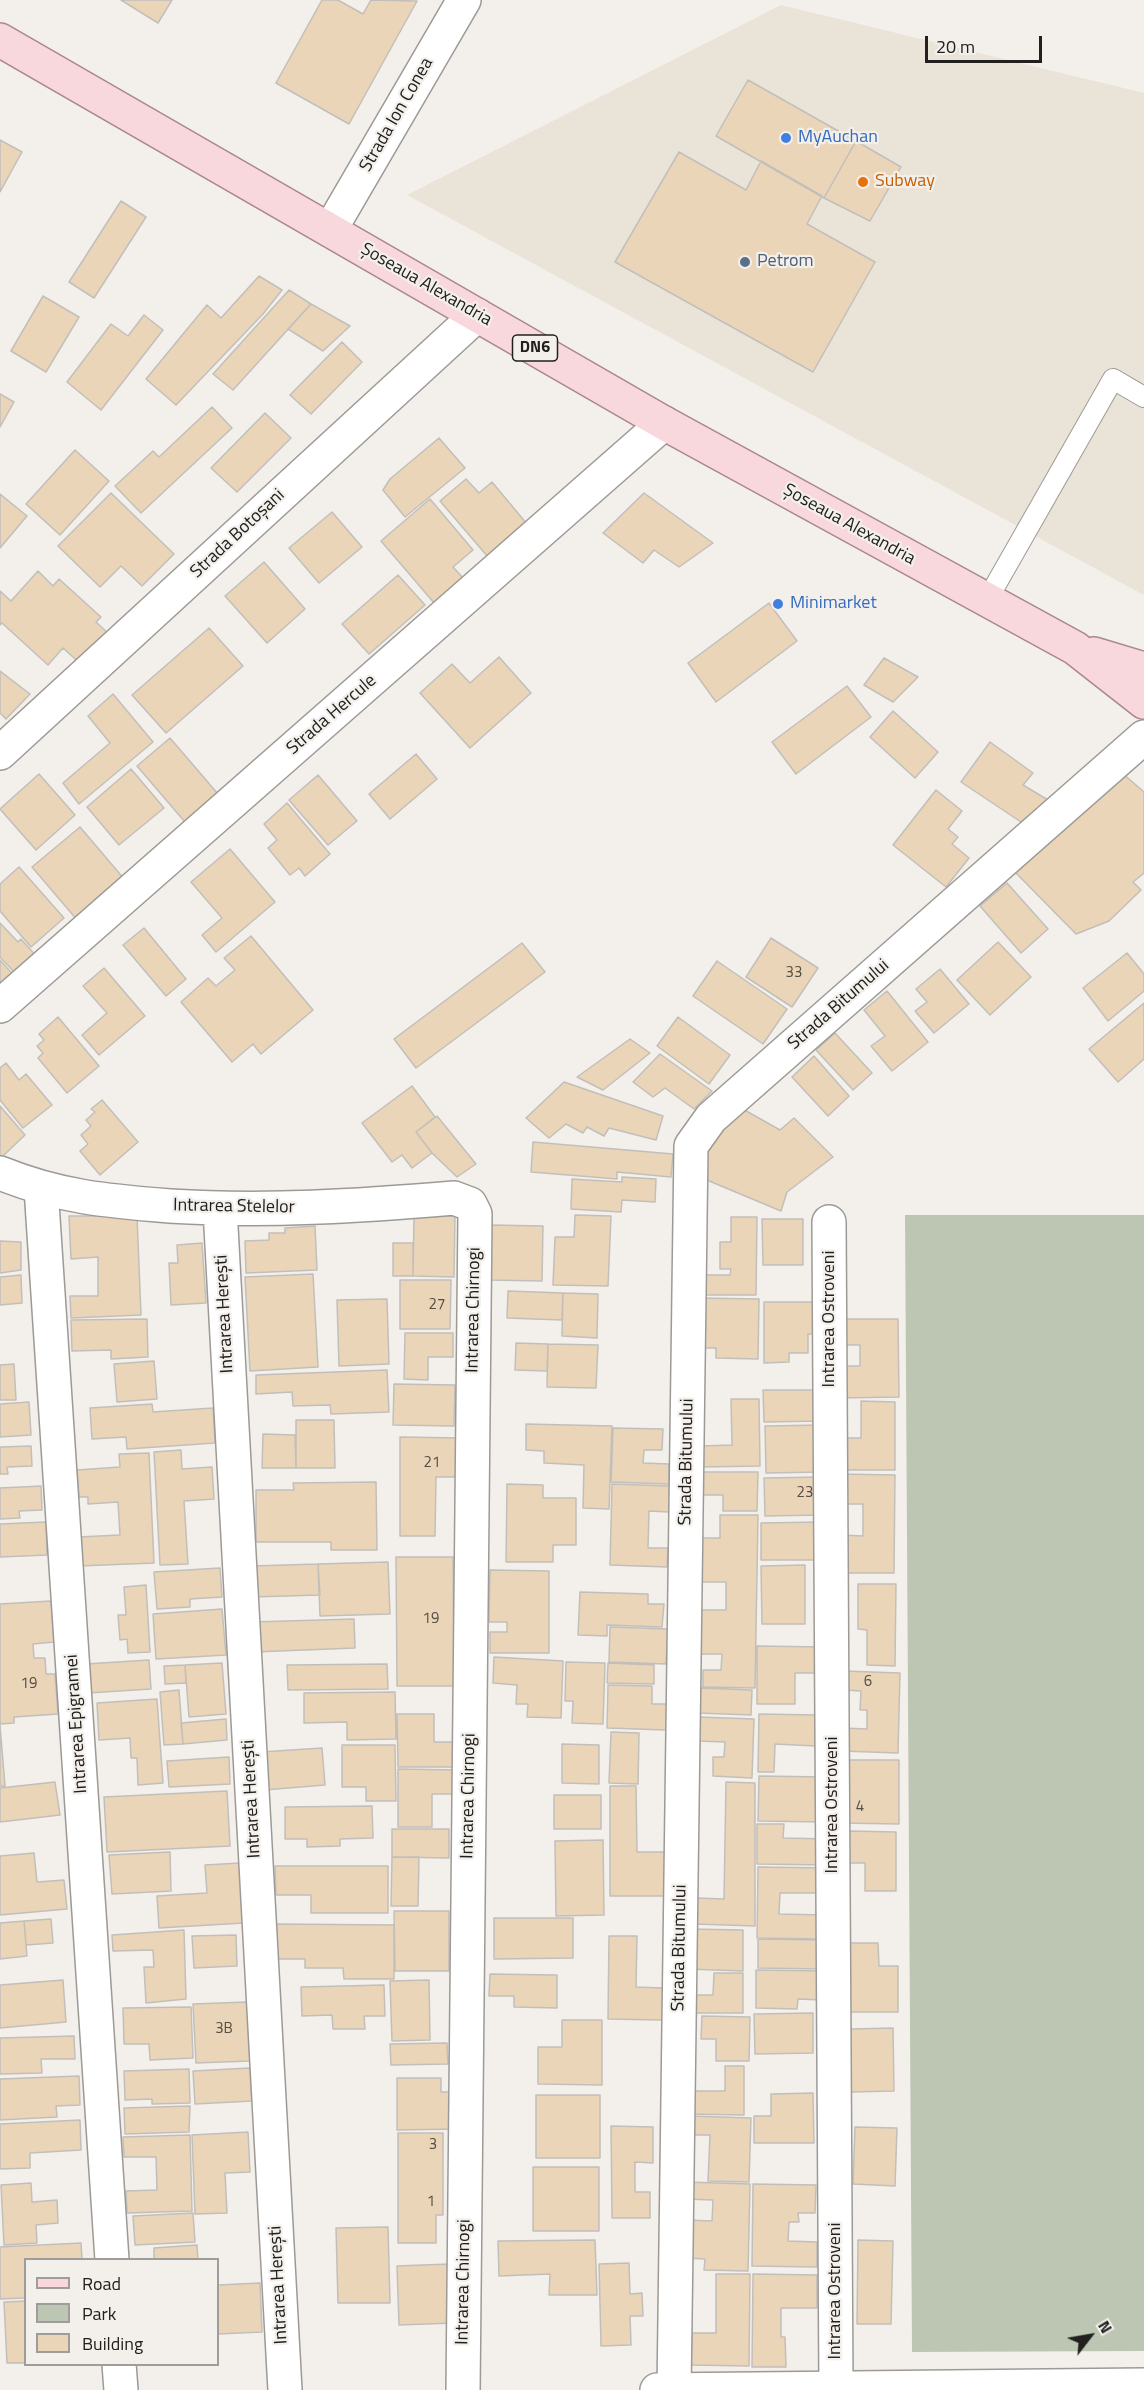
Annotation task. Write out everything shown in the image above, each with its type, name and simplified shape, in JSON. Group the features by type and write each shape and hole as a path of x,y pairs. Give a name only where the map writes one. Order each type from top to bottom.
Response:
{"main road":[{"name":"Șoseaua Alexandria","path":"0,40 664,423 1075,648 1144,702"},
{"name":"Șoseaua Alexandria","path":"1075,648 1144,669"}],"street":[{"name":"Strada Ion Conea","path":"330,230 465,0"},
{"name":"Strada Botoșani","path":"0,753 477,315"},
{"name":"Strada Hercule","path":"0,1006 664,423"},
{"name":"Strada Bitumului","path":"674,2390 691,1146 711,1118 1144,737"},
{"name":"Intrarea Stelelor","path":"0,1173 41,1188 90,1199 220,1209 362,1206 454,1198 470,1204"},
{"name":"Intrarea Epigramei","path":"41,1188 112,2258"},
{"name":"Intrarea Chirnogi","path":"463,2390 475,1226 475,1214 470,1204"},
{"name":"Intrarea Herești","path":"220,1209 285,2390"},
{"name":"Intrarea Ostroveni","path":"829,1222 836,2388"},
{"path":"119,2366 121,2390"},
{"path":"657,2390 1144,2385"}],"lane":[{"path":"987,600 1113,379 1144,397"}],"shaded area":[{"path":"781,5 1144,93 1144,595 407,195"}],"green space":[{"path":"905,1215 1144,1215 1144,2351 912,2352"}],"building":[{"path":"121,0 172,0 158,23"},
{"path":"322,0 338,0 363,14 371,0 417,1 349,124 276,83"},
{"name":"MyAuchan","path":"748,80 856,141 824,198 716,136"},
{"path":"0,140 22,152 0,192"},
{"name":"Subway","path":"856,141 901,167 870,221 824,198"},
{"name":"Petrom","path":"679,152 746,190 761,161 822,196 807,224 875,262 813,372 615,262"},
{"path":"121,201 146,217 94,298 69,282"},
{"path":"259,276 282,290 263,314 176,405 146,379 207,305 221,318"},
{"path":"289,290 311,304 233,390 213,374"},
{"path":"43,296 79,317 46,372 11,351"},
{"path":"311,304 350,326 323,351 288,329"},
{"path":"144,315 163,330 101,410 67,382 111,324 128,336"},
{"path":"342,342 362,362 311,414 290,395"},
{"path":"0,394 14,402 0,427"},
{"path":"212,407 232,428 141,513 115,486 153,451 159,457"},
{"path":"265,413 291,438 237,492 211,468"},
{"path":"439,438 465,468 405,517 383,490 390,479"},
{"path":"75,450 109,481 60,535 26,504"},
{"path":"466,479 479,493 492,482 527,524 488,557 440,501"},
{"path":"111,493 174,554 142,586 121,566 100,587 58,546"},
{"path":"644,493 713,543 679,567 654,550 643,563 603,533"},
{"path":"0,494 27,516 0,548"},
{"path":"430,499 473,550 453,567 464,579 435,604 381,541"},
{"path":"332,512 362,547 319,583 289,548"},
{"path":"264,562 305,609 267,643 225,596"},
{"path":"38,571 53,586 59,579 101,617 96,622 111,636 84,667 63,648 48,665 2,623 0,625 0,591 11,601"},
{"path":"398,575 425,605 369,654 342,624"},
{"path":"769,603 797,641 716,702 688,663"},
{"path":"209,628 243,666 166,733 132,695"},
{"path":"499,657 531,693 470,748 420,693 452,664 470,683"},
{"path":"884,658 918,677 893,702 864,685"},
{"path":"0,671 30,694 6,719 0,713"},
{"path":"847,686 871,717 796,774 772,742"},
{"path":"113,694 153,742 79,804 63,783 110,743 88,716"},
{"path":"893,711 938,752 915,778 870,737"},
{"path":"170,738 218,794 185,822 137,766"},
{"path":"990,742 1033,773 1023,785 1048,800 1021,822 961,782"},
{"path":"416,754 437,779 390,819 369,794"},
{"path":"131,769 164,808 119,845 87,807"},
{"path":"1122,773 1144,792 1144,873 1133,882 1141,890 1109,921 1076,934 1012,869"},
{"path":"39,774 75,815 36,850 0,809"},
{"path":"318,775 357,821 328,845 289,800"},
{"path":"936,790 962,811 948,829 958,837 952,844 969,858 946,887 893,845"},
{"path":"287,803 330,854 305,876 299,868 290,875 268,848 277,840 264,824"},
{"path":"80,827 125,880 78,921 32,867"},
{"path":"230,849 275,902 216,952 202,935 222,918 191,882"},
{"path":"19,867 64,918 31,947 0,911 0,884"},
{"path":"1007,883 1048,929 1021,953 980,906"},
{"path":"0,923 18,942 21,939 37,957 17,975 0,957"},
{"path":"144,928 186,979 166,996 123,945"},
{"path":"251,936 313,1010 261,1054 253,1044 232,1062 181,1002 208,978 216,986 235,970 224,958"},
{"path":"771,938 818,968 792,1007 746,977"},
{"path":"998,942 1031,977 990,1015 957,980"},
{"path":"522,943 545,972 416,1068 394,1039"},
{"path":"1127,953 1144,974 1144,991 1108,1021 1083,988"},
{"path":"0,960 17,979 0,994"},
{"path":"717,961 787,1009 763,1044 693,996"},
{"path":"104,968 145,1016 99,1055 82,1035 107,1013 83,986"},
{"path":"940,969 969,1004 934,1033 915,1011 927,1002 916,989"},
{"path":"887,991 928,1042 892,1071 871,1046 885,1036 864,1010"},
{"path":"1144,1003 1144,1059 1118,1082 1089,1049"},
{"path":"58,1017 99,1066 67,1093 38,1058 43,1053 37,1046 44,1040 39,1034"},
{"path":"678,1017 730,1055 709,1084 657,1046"},
{"path":"835,1033 872,1073 853,1090 816,1050"},
{"path":"630,1039 650,1053 603,1090 577,1077"},
{"path":"660,1054 712,1091 694,1109 665,1088 653,1097 633,1082"},
{"path":"814,1056 849,1096 828,1116 792,1077"},
{"path":"6,1063 19,1080 26,1074 52,1105 23,1128 0,1100 0,1068"},
{"path":"564,1082 663,1116 656,1140 609,1128 604,1136 587,1127 583,1133 566,1124 549,1138 526,1118"},
{"path":"412,1086 435,1117 416,1132 432,1153 412,1168 402,1155 392,1162 362,1123"},
{"path":"102,1100 138,1142 100,1175 80,1151 88,1144 81,1135 91,1126 86,1120 95,1112 91,1109"},
{"path":"0,1106 25,1135 2,1157 0,1156"},
{"path":"741,1108 780,1130 794,1118 833,1157 787,1192 781,1211 702,1178 707,1139"},
{"path":"437,1116 476,1164 457,1177 432,1153 416,1132"},
{"path":"533,1142 673,1154 671,1177 617,1172 617,1179 531,1172"},
{"path":"622,1177 656,1179 655,1202 622,1200 621,1212 571,1209 572,1179 622,1182"},
{"path":"575,1215 611,1216 608,1286 553,1285 555,1237 574,1237"},
{"path":"69,1216 137,1216 141,1315 71,1318 70,1296 98,1296 98,1257 71,1259"},
{"path":"414,1216 455,1216 454,1277 413,1276"},
{"path":"731,1217 757,1217 756,1295 704,1295 704,1275 730,1275 731,1269 720,1269 720,1242 731,1242"},
{"path":"762,1219 803,1219 803,1265 763,1265"},
{"path":"490,1225 543,1226 542,1281 489,1280"},
{"path":"315,1226 317,1270 246,1273 245,1241 269,1240 269,1233 285,1233 285,1228"},
{"path":"0,1241 21,1242 21,1270 0,1273"},
{"path":"202,1243 206,1303 171,1305 169,1263 178,1263 177,1245"},
{"path":"393,1243 413,1243 413,1276 393,1276"},
{"path":"313,1274 318,1367 250,1371 245,1277"},
{"path":"21,1275 22,1303 0,1305 0,1277"},
{"path":"400,1280 451,1280 450,1329 400,1329"},
{"path":"508,1291 563,1293 562,1320 507,1318"},
{"path":"563,1293 598,1294 597,1338 562,1336"},
{"path":"700,1298 759,1299 758,1359 716,1358 716,1348 701,1348"},
{"path":"387,1299 389,1364 339,1366 337,1300"},
{"path":"764,1302 822,1302 822,1334 808,1334 808,1353 789,1353 789,1362 764,1363"},
{"path":"147,1319 148,1357 111,1359 111,1350 72,1351 71,1320"},
{"path":"837,1319 898,1319 899,1397 838,1398 838,1366 860,1366 860,1345 838,1345"},
{"path":"405,1333 453,1333 453,1357 428,1357 428,1380 404,1379"},
{"path":"516,1343 548,1344 547,1371 515,1370"},
{"path":"548,1344 598,1345 596,1388 547,1387"},
{"path":"154,1361 157,1399 117,1402 114,1364"},
{"path":"14,1364 16,1400 0,1400 0,1365"},
{"path":"387,1370 389,1412 331,1414 330,1405 293,1406 292,1392 256,1394 256,1375"},
{"path":"394,1384 455,1385 454,1426 393,1425"},
{"path":"763,1390 821,1390 821,1421 764,1422"},
{"path":"731,1399 759,1399 760,1466 699,1467 699,1446 732,1445"},
{"path":"861,1401 895,1402 895,1470 839,1470 839,1438 861,1438"},
{"path":"29,1402 31,1435 0,1437 0,1404"},
{"path":"152,1404 153,1412 213,1408 215,1443 127,1449 126,1437 92,1439 90,1408"},
{"path":"296,1420 334,1420 335,1468 296,1468"},
{"path":"526,1424 612,1426 609,1509 583,1508 584,1465 544,1463 544,1451 526,1450"},
{"path":"821,1425 822,1472 766,1473 765,1426"},
{"path":"613,1428 663,1429 662,1450 644,1450 643,1463 669,1464 669,1484 611,1482"},
{"path":"263,1434 295,1435 296,1468 262,1468"},
{"path":"400,1437 460,1438 460,1477 436,1477 435,1536 400,1536"},
{"path":"31,1446 32,1466 7,1467 8,1474 0,1474 0,1447"},
{"path":"181,1450 182,1469 212,1467 214,1499 184,1501 188,1564 160,1565 154,1452"},
{"path":"149,1453 154,1563 79,1566 78,1537 120,1535 118,1502 88,1504 88,1497 79,1497 77,1470 120,1467 119,1454"},
{"path":"701,1472 758,1472 757,1511 723,1511 723,1495 700,1495"},
{"path":"840,1474 895,1475 894,1573 840,1573 841,1535 863,1536 863,1504 839,1504"},
{"path":"822,1477 823,1515 765,1516 764,1478"},
{"path":"376,1482 377,1550 331,1550 331,1542 256,1542 256,1490 294,1490 293,1483"},
{"path":"507,1484 543,1485 543,1498 576,1498 576,1545 553,1545 553,1562 506,1562"},
{"path":"612,1484 670,1486 669,1512 649,1511 648,1548 668,1548 667,1567 610,1565"},
{"path":"41,1486 42,1510 19,1511 20,1518 0,1519 0,1488"},
{"path":"720,1515 758,1515 755,1688 703,1687 703,1670 721,1670 722,1654 698,1654 699,1610 726,1610 726,1582 702,1582 702,1538 720,1538"},
{"path":"46,1522 47,1555 0,1557 0,1524"},
{"path":"822,1522 822,1560 761,1560 761,1523"},
{"path":"396,1557 453,1557 454,1686 397,1686"},
{"path":"388,1562 390,1614 320,1616 318,1564"},
{"path":"318,1564 320,1595 252,1597 251,1566"},
{"path":"805,1565 805,1624 762,1624 761,1566"},
{"path":"220,1568 222,1597 190,1599 190,1607 157,1609 154,1572"},
{"path":"490,1570 549,1571 549,1653 490,1653 490,1632 507,1632 507,1622 489,1622"},
{"path":"858,1584 896,1584 895,1666 867,1665 867,1630 858,1629"},
{"path":"146,1585 150,1652 128,1653 127,1639 120,1640 118,1615 126,1615 124,1587"},
{"path":"580,1592 648,1594 648,1604 664,1604 662,1627 607,1625 607,1636 578,1635"},
{"path":"51,1601 54,1642 33,1644 34,1658 45,1658 46,1674 55,1674 58,1714 14,1717 14,1723 0,1724 0,1604"},
{"path":"222,1609 226,1655 156,1659 153,1614"},
{"path":"354,1619 355,1648 254,1652 253,1622"},
{"path":"610,1627 668,1629 666,1664 609,1662"},
{"path":"757,1646 823,1647 823,1673 795,1673 795,1704 757,1704"},
{"path":"494,1657 563,1661 561,1718 527,1717 528,1704 516,1704 517,1685 493,1683"},
{"path":"149,1660 151,1689 88,1693 86,1664"},
{"path":"566,1662 605,1663 603,1724 572,1723 573,1701 565,1701"},
{"path":"222,1663 226,1714 189,1717 185,1665"},
{"path":"608,1663 654,1665 654,1684 607,1683"},
{"path":"387,1664 388,1689 288,1690 287,1665"},
{"path":"185,1665 186,1683 165,1684 164,1666"},
{"path":"844,1671 900,1673 898,1753 842,1751 843,1728 867,1729 867,1710 860,1710 861,1691 844,1690"},
{"path":"608,1685 652,1686 652,1704 667,1704 666,1730 607,1728"},
{"path":"698,1688 752,1690 751,1715 698,1713"},
{"path":"179,1690 183,1744 164,1745 160,1692"},
{"path":"395,1692 396,1739 347,1740 347,1722 304,1723 304,1693"},
{"path":"157,1699 163,1783 138,1785 137,1758 131,1758 130,1738 99,1740 97,1703"},
{"path":"397,1714 434,1714 434,1742 461,1742 461,1767 398,1767"},
{"path":"759,1714 817,1715 816,1746 775,1744 774,1772 758,1772"},
{"path":"698,1717 754,1719 752,1778 713,1776 713,1757 724,1757 725,1742 697,1741"},
{"path":"226,1719 227,1740 183,1744 181,1723"},
{"path":"0,1725 5,1786 0,1786"},
{"path":"611,1732 639,1733 638,1784 609,1783"},
{"path":"562,1744 599,1745 599,1784 562,1783"},
{"path":"342,1745 395,1745 396,1801 366,1801 366,1787 342,1787"},
{"path":"322,1748 325,1785 264,1790 261,1752"},
{"path":"229,1757 230,1784 169,1787 167,1761"},
{"path":"848,1760 899,1760 899,1824 839,1823"},
{"path":"398,1769 460,1770 461,1794 432,1794 432,1827 398,1827"},
{"path":"759,1776 826,1777 825,1822 758,1821"},
{"path":"55,1782 60,1815 0,1822 0,1788"},
{"path":"726,1782 755,1783 755,1926 695,1924 696,1898 724,1899"},
{"path":"610,1786 636,1786 637,1852 665,1852 665,1896 610,1896"},
{"path":"227,1791 230,1846 107,1852 104,1797"},
{"path":"554,1795 601,1795 601,1829 554,1829"},
{"path":"372,1806 373,1838 340,1839 340,1846 307,1847 307,1839 285,1839 285,1807"},
{"path":"757,1824 784,1824 783,1838 828,1839 827,1865 757,1864"},
{"path":"392,1829 449,1829 449,1858 392,1857"},
{"path":"849,1831 896,1832 896,1891 865,1891 865,1863 849,1863"},
{"path":"603,1840 604,1915 556,1916 555,1841"},
{"path":"170,1852 171,1891 112,1894 109,1855"},
{"path":"34,1853 37,1882 64,1880 67,1909 0,1915 0,1856"},
{"path":"392,1857 419,1857 418,1906 391,1906"},
{"path":"240,1863 244,1923 159,1928 157,1896 207,1893 205,1865"},
{"path":"275,1866 388,1866 388,1913 311,1913 311,1895 276,1895"},
{"path":"758,1867 827,1868 827,1893 780,1893 779,1914 824,1915 823,1939 757,1938"},
{"path":"394,1911 449,1911 449,1971 395,1971"},
{"path":"494,1918 573,1918 573,1958 494,1959"},
{"path":"51,1919 53,1943 26,1945 24,1921"},
{"path":"24,1921 27,1956 0,1959 0,1923"},
{"path":"275,1924 394,1925 394,1979 344,1979 343,1968 305,1968 305,1959 275,1959"},
{"path":"688,1929 743,1930 743,1971 687,1969"},
{"path":"184,1930 186,1999 146,2003 144,1967 154,1967 153,1950 113,1951 112,1935"},
{"path":"236,1935 237,1966 194,1968 192,1936"},
{"path":"609,1936 637,1936 636,1987 663,1988 662,2020 608,2019"},
{"path":"758,1939 824,1940 823,1969 758,1968"},
{"path":"842,1943 878,1943 879,1966 898,1966 898,2012 843,2012"},
{"path":"756,1970 823,1971 822,2000 798,1999 797,2009 756,2008"},
{"path":"714,1973 743,1973 743,2013 691,2013 691,1995 713,1995"},
{"path":"490,1974 557,1975 557,2008 514,2007 514,1996 489,1996"},
{"path":"63,1980 66,2022 0,2028 0,1985"},
{"path":"429,1980 430,2040 392,2041 390,1981"},
{"path":"384,1985 385,2016 364,2016 365,2029 333,2029 332,2015 302,2016 301,1987"},
{"path":"247,2002 250,2061 196,2063 193,2004"},
{"path":"191,2007 193,2058 150,2060 149,2044 124,2044 123,2008"},
{"path":"813,2013 813,2053 755,2054 754,2014"},
{"path":"702,2016 750,2017 749,2061 716,2061 716,2039 701,2039"},
{"path":"562,2020 602,2020 602,2085 538,2084 538,2047 562,2047"},
{"path":"893,2028 894,2091 851,2092 850,2029"},
{"path":"74,2036 75,2059 41,2059 42,2073 0,2074 0,2038"},
{"path":"447,2043 448,2064 391,2065 390,2044"},
{"path":"725,2066 744,2066 744,2115 688,2114 687,2091 725,2091"},
{"path":"250,2068 252,2101 195,2104 193,2071"},
{"path":"189,2069 190,2103 152,2104 152,2099 125,2100 124,2071"},
{"path":"79,2076 80,2105 56,2106 57,2117 0,2120 0,2079"},
{"path":"397,2078 441,2078 441,2092 456,2092 457,2129 397,2130"},
{"path":"813,2093 814,2143 754,2143 754,2116 771,2116 771,2094"},
{"path":"536,2095 600,2095 600,2158 536,2158"},
{"path":"190,2106 189,2132 125,2134 124,2108"},
{"path":"690,2116 751,2118 749,2182 708,2181 710,2135 690,2135"},
{"path":"80,2120 81,2150 30,2153 30,2168 0,2169 0,2124"},
{"path":"611,2126 653,2127 653,2163 635,2162 635,2192 650,2192 650,2218 612,2218"},
{"path":"855,2127 897,2128 895,2186 853,2184"},
{"path":"248,2132 250,2172 225,2173 227,2213 195,2214 192,2135"},
{"path":"398,2133 443,2133 443,2215 436,2215 436,2243 398,2243"},
{"path":"190,2135 192,2211 127,2213 126,2191 157,2190 156,2157 124,2157 123,2137"},
{"path":"533,2167 599,2167 599,2231 533,2231"},
{"path":"685,2182 750,2184 748,2271 704,2270 705,2259 685,2258 686,2220 712,2221 713,2200 685,2199"},
{"path":"31,2183 32,2202 57,2200 58,2223 36,2225 37,2243 4,2245 1,2185"},
{"path":"753,2184 816,2185 815,2213 798,2213 799,2222 789,2222 788,2241 817,2242 817,2267 752,2266"},
{"path":"193,2213 195,2242 135,2245 133,2216"},
{"path":"388,2227 390,2303 338,2303 336,2228"},
{"path":"595,2240 597,2295 549,2295 550,2274 499,2276 498,2241"},
{"path":"858,2240 893,2241 891,2324 857,2324"},
{"path":"81,2243 82,2258 24,2258 24,2298 0,2299 0,2247"},
{"path":"197,2245 198,2258 154,2258 154,2248"},
{"path":"629,2263 630,2294 642,2293 643,2316 630,2316 631,2345 601,2346 599,2264"},
{"path":"450,2264 453,2323 399,2325 397,2266"},
{"path":"716,2274 750,2274 749,2366 691,2365 692,2333 716,2333"},
{"path":"753,2274 817,2275 817,2308 781,2308 781,2337 785,2337 786,2367 752,2367"},
{"path":"260,2283 262,2332 219,2334 219,2285"},
{"path":"24,2301 24,2363 7,2363 4,2302"}],"place":[{"name":"MyAuchan","path":"786,138"},
{"name":"Subway","path":"863,182"},
{"name":"Petrom","path":"745,262"},
{"name":"Minimarket","path":"778,604"}]}
